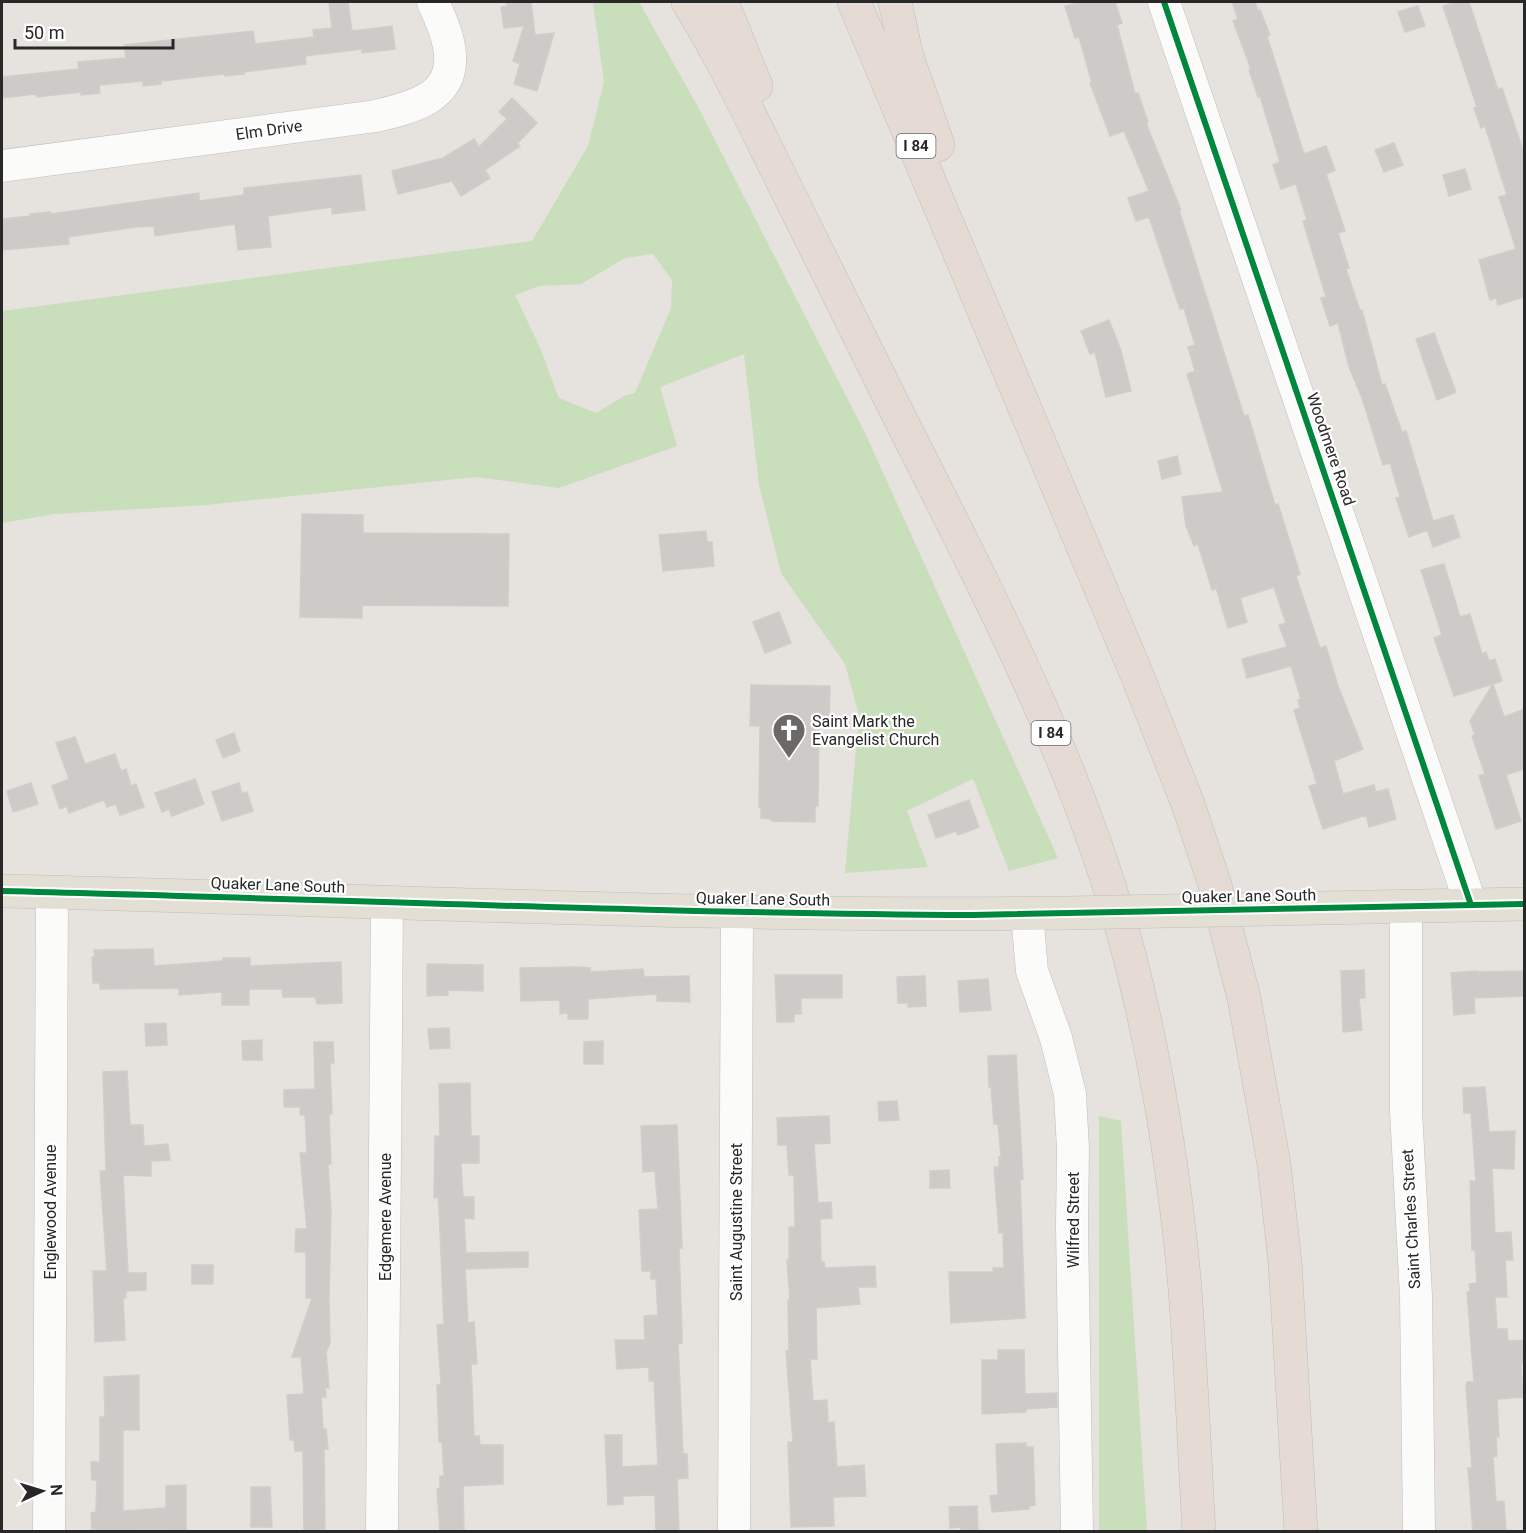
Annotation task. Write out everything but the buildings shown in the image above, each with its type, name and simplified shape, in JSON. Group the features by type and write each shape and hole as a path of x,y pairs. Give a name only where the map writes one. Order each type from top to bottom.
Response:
{"highway":[{"name":"I 84","path":"688,2 727,70 1023,668 1077,796 1110,886 1144,1015 1171,1169 1184,1286 1199,1532"},
{"path":"722,2 783,158 807,230"},
{"name":"I 84","path":"854,2 1170,757 1202,844 1228,934 1256,1055 1280,1214 1287,1292 1300,1532"},
{"path":"895,2 907,57 955,195 976,291"}],"main road":[{"name":"Quaker Lane South","path":"2,891 737,913 1027,914 1524,904"}],"street":[{"name":"Elm Drive","path":"2,166 376,116 418,105 426,101 438,89 446,78 449,65 450,54 447,39 433,2"},
{"name":"Woodmere Road","path":"1164,2 1471,905"},
{"name":"Englewood Avenue","path":"49,1532 52,892"},
{"name":"Edgemere Avenue","path":"382,1532 387,903"},
{"name":"Saint Charles Street","path":"1406,907 1406,1111 1416,1296 1419,1532"},
{"name":"Saint Augustine Street","path":"734,1532 737,913"},
{"name":"Wilfred Street","path":"1027,914 1032,971 1056,1038 1070,1094 1073,1149 1072,1226 1077,1532"}],"green space":[{"path":"593,2 639,2 698,107 865,433 1058,858 1009,871 973,779 907,811 928,867 845,873 859,715 845,664 781,573 759,485 744,354 660,387 677,446 559,488 476,477 206,505 54,514 2,523 2,311 532,241 588,146 604,82","holes":["653,254 672,280 671,308 635,393 624,396 596,413 559,398 540,348 515,295 539,286 581,284 625,258"]},
{"path":"1099,1116 1121,1121 1147,1531 1099,1531"}],"cycle path":[{"path":"1164,2 1471,905"},
{"path":"2,891 851,914 972,915 1524,904"}],"place":[{"name":"Saint Mark the Evangelist Church","path":"789,759"}]}
